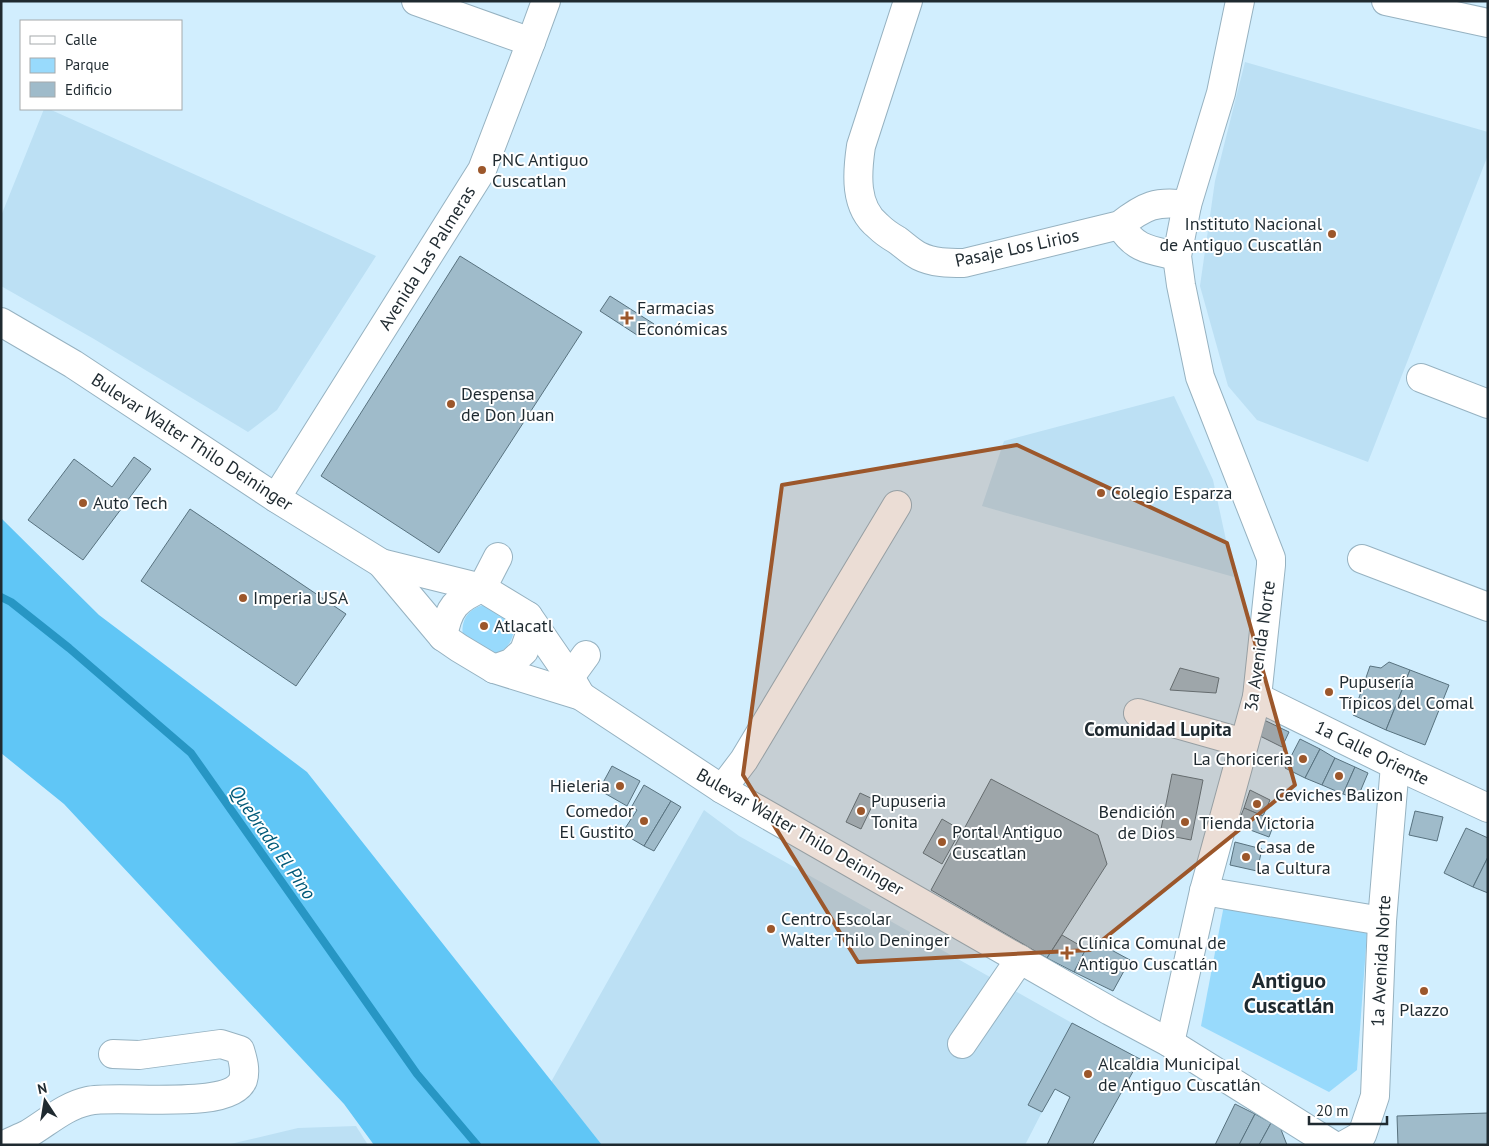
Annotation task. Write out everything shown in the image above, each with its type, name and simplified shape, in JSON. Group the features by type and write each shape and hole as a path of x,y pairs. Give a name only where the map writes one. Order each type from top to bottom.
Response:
{"street":[{"path":"416,1 532,42"},
{"name":"Avenida Las Palmeras","path":"276,498 482,170 546,1"},
{"name":"Pasaje Los Lirios","path":"908,1 860,146 857,173 860,196 866,212 876,226 919,256 944,263 964,263 1120,225 1138,211 1153,205 1170,202 1187,205"},
{"name":"3a Avenida Norte","path":"1170,1043 1204,891 1257,697 1270,573 1271,558 1200,377 1177,256 1187,205 1221,93 1240,1"},
{"path":"1386,1 1488,23"},
{"path":"1120,225 1134,243 1177,256"},
{"name":"Bulevar Walter Thilo Deininger","path":"1,322 73,364 276,498 381,563 482,588 528,616 576,686 722,789 1019,954 1110,1011 1170,1043 1334,1145"},
{"path":"1421,378 1488,404"},
{"path":"722,789 744,760 897,505"},
{"path":"443,637 446,620 454,606 467,594 482,588 498,556"},
{"path":"1362,559 1488,607"},
{"name":"Bulevar Walter Thilo Deininger","path":"381,563 443,637 494,669 576,686"},
{"path":"494,669 511,663 524,651 530,634 528,616"},
{"path":"576,686 586,655"},
{"name":"1a Calle Oriente","path":"1257,697 1395,765 1488,808"},
{"path":"1138,713 1244,743"},
{"name":"1a Avenida Norte","path":"1344,1145 1362,1135 1375,1096 1382,921 1395,765"},
{"path":"1204,891 1382,921"},
{"path":"962,1044 1019,954"},
{"path":"4,1145 28,1134 56,1115 88,1101 112,1099 186,1100 230,1093 242,1081 245,1068 240,1050 221,1044 139,1055 113,1054"}],"highlighted area":[{"path":"1017,445 1227,543 1295,785 1090,950 858,962 743,775 782,485"}],"shaded area":[{"name":"Instituto Nacional de Antiguo Cuscatlán","path":"1245,62 1488,132 1488,155 1368,462 1257,420 1228,386 1200,286 1215,181"},
{"path":"44,110 51,110 376,256 277,410 248,432 94,339 1,286 1,216"},
{"name":"Colegio Esparza","path":"1174,396 1213,480 1234,577 982,506 1004,441"},
{"path":"1,518 99,615 307,772 602,1145 374,1145 344,1104 64,804 1,753"},
{"name":"Centro Escolar Walter Thilo Deninger","path":"704,810 739,836 1072,1023 1029,1105 1042,1112 1025,1145 602,1145 551,1082"},
{"path":"356,1126 368,1145 226,1145 298,1128"}],"green space":[{"path":"490,604 510,618 514,630 509,644 500,652 489,656 463,638 462,631 465,619 472,610"},
{"path":"1224,905 1367,933 1357,1070 1329,1092 1201,1026"}],"building":[{"name":"Despensa de Don Juan","path":"460,256 582,332 439,553 321,476"},
{"name":"Farmacias Económicas","path":"610,296 654,324 648,333 637,335 600,311"},
{"name":"Auto Tech","path":"134,457 151,469 83,560 28,520 74,459 112,487"},
{"name":"Imperia USA","path":"190,509 346,614 296,686 141,581"},
{"path":"1389,662 1410,670 1386,730 1353,715 1370,666 1381,668"},
{"path":"1180,668 1219,678 1216,693 1170,690"},
{"path":"1410,670 1449,685 1425,745 1386,730"},
{"path":"1264,720 1289,732 1282,747 1258,735"},
{"name":"La Choriceria","path":"1300,739 1320,749 1305,778 1285,768"},
{"path":"1320,749 1335,758 1322,785 1305,778"},
{"name":"Ceviches Balizon","path":"1335,758 1355,767 1343,794 1322,785"},
{"name":"Hieleria","path":"612,766 640,781 627,806 599,790"},
{"path":"1355,767 1368,773 1357,799 1343,794"},
{"path":"1172,774 1203,780 1191,840 1160,834"},
{"path":"991,779 1098,835 1107,864 1047,958 931,890"},
{"name":"Comedor El Gustito","path":"644,785 671,801 644,846 622,833 637,810 632,806"},
{"name":"Tienda Victoria","path":"1250,790 1270,800 1263,816 1244,808"},
{"name":"Pupuseria Tonita","path":"860,793 875,800 861,829 846,822"},
{"path":"671,801 681,807 654,851 644,846"},
{"path":"1244,808 1275,821 1269,837 1237,825"},
{"path":"1415,811 1443,817 1437,841 1409,835"},
{"name":"Portal Antiguo Cuscatlan","path":"942,819 961,830 942,864 923,853"},
{"path":"1466,828 1488,838 1488,857 1473,887 1444,873"},
{"name":"Casa de la Cultura","path":"1235,842 1262,849 1257,871 1230,865"},
{"path":"1488,857 1488,893 1473,887"},
{"name":"Clínica Comunal de Antiguo Cuscatlán","path":"1062,935 1086,949 1074,972 1047,958"},
{"path":"1091,939 1130,960 1113,991 1074,972"},
{"name":"Alcaldia Municipal de Antiguo Cuscatlán","path":"1072,1023 1140,1059 1092,1145 1047,1145 1070,1097 1055,1089 1042,1112 1028,1105"},
{"path":"1235,1104 1255,1114 1239,1145 1215,1145"},
{"path":"1488,1113 1488,1145 1398,1145 1397,1116"},
{"path":"1255,1114 1271,1123 1259,1145 1239,1145"},
{"path":"1271,1123 1280,1127 1287,1145 1259,1145"}],"waterway":[{"name":"Quebrada El Pino","path":"1,597 11,602 69,648 191,753 417,1074 477,1145"}],"place":[{"name":"PNC Antiguo Cuscatlan","path":"482,170"},
{"name":"Instituto Nacional de Antiguo Cuscatlán","path":"1332,234"},
{"name":"Farmacias Económicas","path":"627,318"},
{"name":"Despensa de Don Juan","path":"451,404"},
{"name":"Colegio Esparza","path":"1101,493"},
{"name":"Auto Tech","path":"83,503"},
{"name":"Imperia USA","path":"243,598"},
{"name":"Atlacatl","path":"484,626"},
{"name":"Pupusería Típicos del Comal","path":"1329,692"},
{"name":"La Choriceria","path":"1303,759"},
{"name":"Ceviches Balizon","path":"1339,776"},
{"name":"Hieleria","path":"620,786"},
{"name":"Tienda Victoria","path":"1257,804"},
{"name":"Pupuseria Tonita","path":"861,811"},
{"name":"Comedor El Gustito","path":"644,821"},
{"name":"Bendición de Dios","path":"1185,822"},
{"name":"Portal Antiguo Cuscatlan","path":"942,842"},
{"name":"Casa de la Cultura","path":"1246,857"},
{"name":"Centro Escolar Walter Thilo Deninger","path":"771,929"},
{"name":"Clínica Comunal de Antiguo Cuscatlán","path":"1067,953"},
{"name":"Plazzo","path":"1424,991"},
{"name":"Alcaldia Municipal de Antiguo Cuscatlán","path":"1088,1074"}],"district":[{"name":"Comunidad Lupita","path":"1158,729"},
{"name":"Antiguo Cuscatlán","path":"1289,992"}]}
